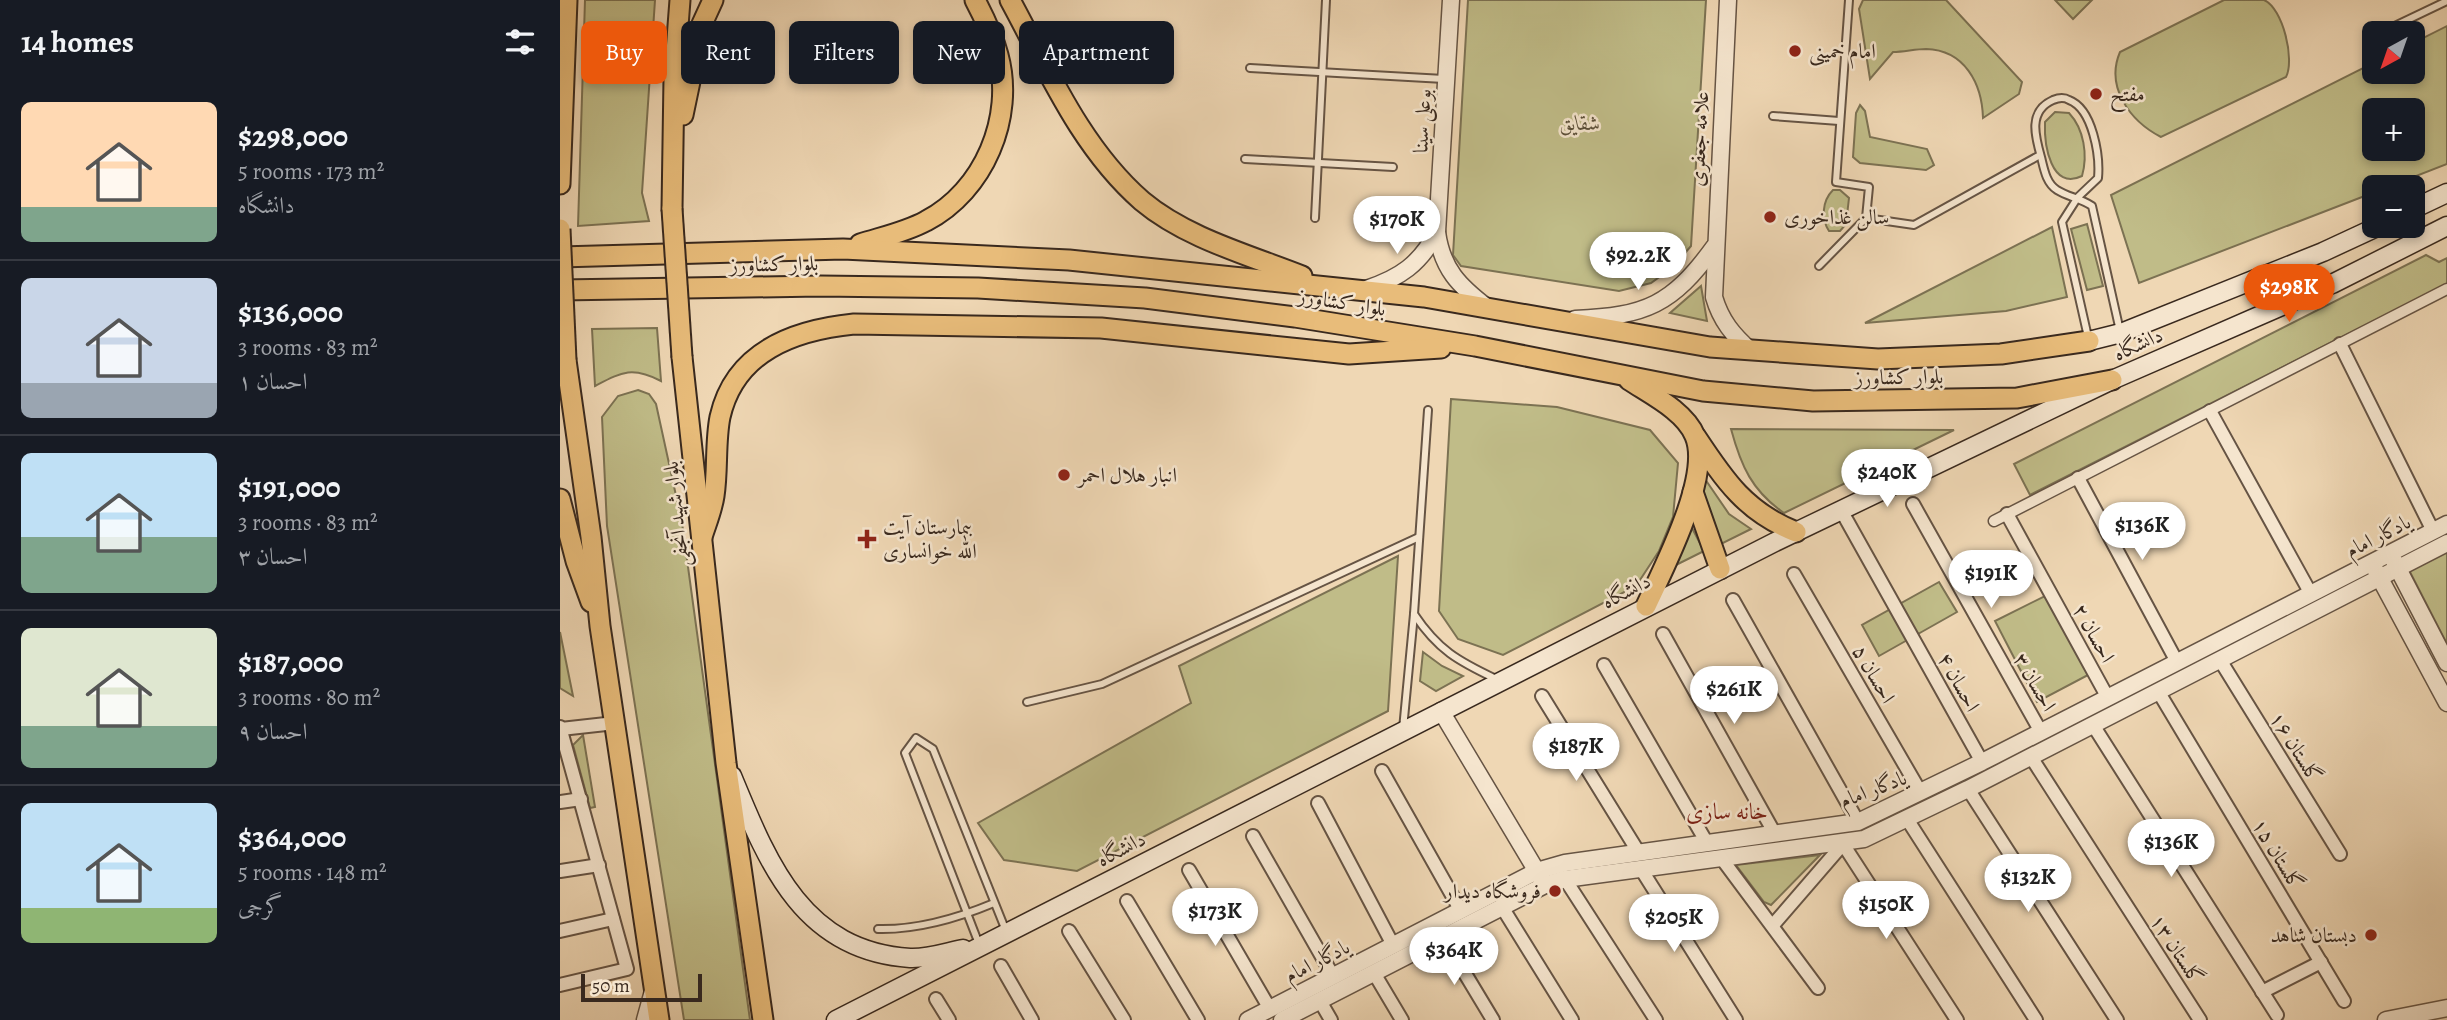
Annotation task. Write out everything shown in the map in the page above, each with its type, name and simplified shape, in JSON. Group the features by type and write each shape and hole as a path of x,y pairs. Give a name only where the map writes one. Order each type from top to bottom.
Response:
{"main road":[{"path":"560,184 567,0"},
{"name":"بلوار شهید آنجفی","path":"680,0 674,78 672,209 682,357 726,763 762,1020"},
{"path":"674,158 702,24 713,0"},
{"path":"843,249 928,221 960,195 975,178 989,153 1000,122 1002,92 999,56 975,0"},
{"path":"1010,0 1078,125 1108,166 1143,202 1184,228 1323,284"},
{"path":"2425,203 2447,193"},
{"name":"دانشگاه","path":"836,1020 1720,569 2112,380 2332,284 2447,226"},
{"path":"560,229 566,360 591,537 600,626 659,1020"},
{"name":"دانشگاه","path":"2089,341 2121,332 2323,253 2362,234"},
{"name":"بلوار کشاورز","path":"560,257 843,249 1069,260 1365,289 1751,351 1878,359 2001,355 2089,341"},
{"name":"بلوار کشاورز","path":"560,290 820,286 978,288 1117,297 1295,317 1564,361 1623,376 1703,391 1813,401 2017,398 2112,380"},
{"path":"702,537 714,498 719,420 732,386 765,348 813,329 854,324 1101,328 1349,354 1475,346"},
{"path":"1623,376 1668,406 1696,436 1717,469 1749,506 1767,520 1796,532"},
{"path":"1646,606 1676,541 1693,492 1697,464 1696,436"},
{"path":"1693,492 1720,569"},
{"path":"560,499 576,561 600,626"},
{"path":"726,763 774,870 794,900 821,925 851,943 879,953 913,958 980,946"}],"street":[{"name":"بوعلی سینا","path":"1451,0 1437,232 1440,254 1448,271 1463,289 1488,308"},
{"name":"علامه جعفری","path":"1728,0 1714,247 1714,297 1720,315 1733,335 1751,351"},
{"path":"1365,289 1394,281 1413,267 1426,252 1437,232"},
{"path":"1555,319 1622,315 1648,308 1673,295 1694,274 1714,247"},
{"path":"1993,520 2447,289"},
{"path":"2340,344 2440,527"},
{"path":"2210,411 2311,594"},
{"path":"2078,478 2177,662"},
{"name":"احسان ۳","path":"1913,504 2041,732"},
{"name":"احسان ۴","path":"1841,510 1982,762"},
{"name":"احسان ۲","path":"2007,514 2108,698"},
{"name":"یادگار امام","path":"1276,1015 1333,976 1461,911 1541,878 1565,879 1707,843 1858,822 1921,793 2440,527"},
{"name":"یادگار امام","path":"1248,1020 1276,1015 1320,1001 1502,907 1565,863 1722,859 1864,839 1968,789 2447,543"},
{"path":"2389,553 2447,663"},
{"path":"2372,562 2447,702"},
{"name":"احسان ۵","path":"1794,574 1921,793"},
{"path":"1733,600 1858,822"},
{"path":"1663,634 1775,834"},
{"name":"گلستان ۱۶","path":"2220,660 2340,854"},
{"path":"1604,665 1707,843"},
{"name":"گلستان ۱۵","path":"2158,691 2344,1001"},
{"path":"1542,696 1736,1020"},
{"path":"1441,711 1541,878"},
{"path":"560,985 627,969 560,728 615,723"},
{"path":"2093,725 2277,1015"},
{"name":"گلستان ۱۳","path":"2031,757 2200,1020"},
{"path":"1382,771 1461,911"},
{"path":"1968,789 2117,1020"},
{"path":"560,802 581,799"},
{"path":"1318,803 1393,945"},
{"path":"1907,819 2036,1020"},
{"path":"1254,836 1333,976"},
{"path":"1773,925 1843,844 1957,1020"},
{"path":"1722,859 1818,988"},
{"path":"560,871 599,865"},
{"path":"1189,870 1276,1015"},
{"path":"1565,879 1656,1020"},
{"path":"1127,901 1198,1020"},
{"path":"1502,907 1572,1020"},
{"path":"560,931 613,919"},
{"path":"1069,931 1124,1020"},
{"path":"1443,937 1493,1020"},
{"path":"2262,992 2321,962"},
{"path":"1001,966 1032,1020"},
{"path":"1374,973 1402,1020"},
{"path":"645,1020 655,986"},
{"path":"936,999 949,1020"},
{"path":"1320,1001 1331,1020"},
{"path":"2386,1020 2447,1008"}],"lane":[{"path":"1315,218 1326,0"},
{"path":"1819,266 1866,218 1869,187 1836,183 1849,0"},
{"path":"2405,21 2447,1"},
{"path":"1250,68 1446,79"},
{"path":"2089,341 2062,222 2078,197 2098,178 2099,162 2087,121 2077,105 2069,99 2060,98 2050,102 2036,117 2035,133 2040,155 2046,178 2051,185 2057,190 2078,197 2092,206 2121,332"},
{"path":"1773,116 1839,121"},
{"path":"1866,218 1914,225 2040,155"},
{"path":"1245,159 1393,167"},
{"path":"1403,731 1414,614 1427,410"},
{"path":"1027,702 1102,684 1419,537"},
{"path":"1414,614 1432,641 1457,660 1500,681"},
{"path":"980,946 905,753 916,738 933,749 1006,933"},
{"path":"878,929 904,930 967,914 994,902"}],"green space":[{"path":"585,0 655,0 654,21 584,21"},
{"name":"شقایق","path":"1468,0 1706,0 1691,246 1673,267 1651,283 1619,291 1461,266 1453,255"},
{"path":"1863,0 1946,0 2022,82 2019,94 1983,118 1979,93 1969,71 1951,55 1926,49 1893,52 1870,79 1859,9"},
{"path":"2055,0 2092,0 2073,19"},
{"path":"2224,0 2264,0 2271,5 2286,35 2289,59 2286,77 2161,137 2139,122 2123,102 2116,78 2120,52"},
{"path":"2447,26 2447,164 2419,175 2362,175 2362,197 2139,283 2111,195 2362,69 2362,84 2426,84 2426,36"},
{"path":"582,84 649,84 642,193 649,221 578,226"},
{"path":"1860,105 1865,111 1870,137 1927,149 1934,165 1926,170 1860,163 1853,157 1856,113"},
{"path":"2055,112 2069,113 2081,134 2084,151 2082,176 2071,179 2063,177 2056,172 2052,163 2046,142 2045,122"},
{"path":"1833,190 1840,190 1849,198 1846,224 1840,231 1829,231 1825,221 1825,205"},
{"path":"2087,224 2103,286 2087,290 2071,229"},
{"path":"2052,227 2067,297 2006,311 1865,323"},
{"path":"2426,255 2439,262 2447,258 2447,284 2030,495 2014,464"},
{"path":"1701,286 1707,321 1670,313"},
{"path":"657,328 661,381 634,372 620,374 595,386 592,329"},
{"path":"638,390 649,394 656,404 682,523 750,1020 684,1020 607,526 602,417 618,396"},
{"path":"1451,399 1557,407 1650,430 1678,463 1673,517 1659,551 1636,586 1503,655 1458,639 1439,611"},
{"path":"1731,429 1954,430 1784,513 1764,496 1749,477"},
{"path":"1705,479 1729,514 1751,529 1721,544 1705,505"},
{"path":"1692,528 1704,551 1674,566"},
{"path":"2447,551 2447,644 2409,570"},
{"path":"1398,556 1388,711 1077,871 1004,860 978,823 1191,703 1179,666"},
{"path":"1939,582 1957,612 1879,656 1862,625"},
{"path":"2047,595 2088,675 2037,702 1995,621"},
{"path":"560,632 573,696 560,688"},
{"path":"1423,652 1442,666 1463,676 1436,691 1420,681"},
{"path":"583,735 595,807 590,808 573,745"},
{"path":"1820,855 1771,905 1764,902 1736,865"}],"place":[{"name":"امام خمینی","path":"1795,51"},
{"name":"مفتح","path":"2096,94"},
{"name":"سالن غذاخوری","path":"1770,217"},
{"name":"انبار هلال احمر","path":"1064,475"},
{"name":"بیمارستان آیت الله خوانساری","path":"867,539"},
{"name":"فروشگاه دیدار","path":"1555,891"},
{"name":"دبستان شاهد","path":"2371,935"}],"district":[{"name":"خانه سازی","path":"1727,811"}]}
